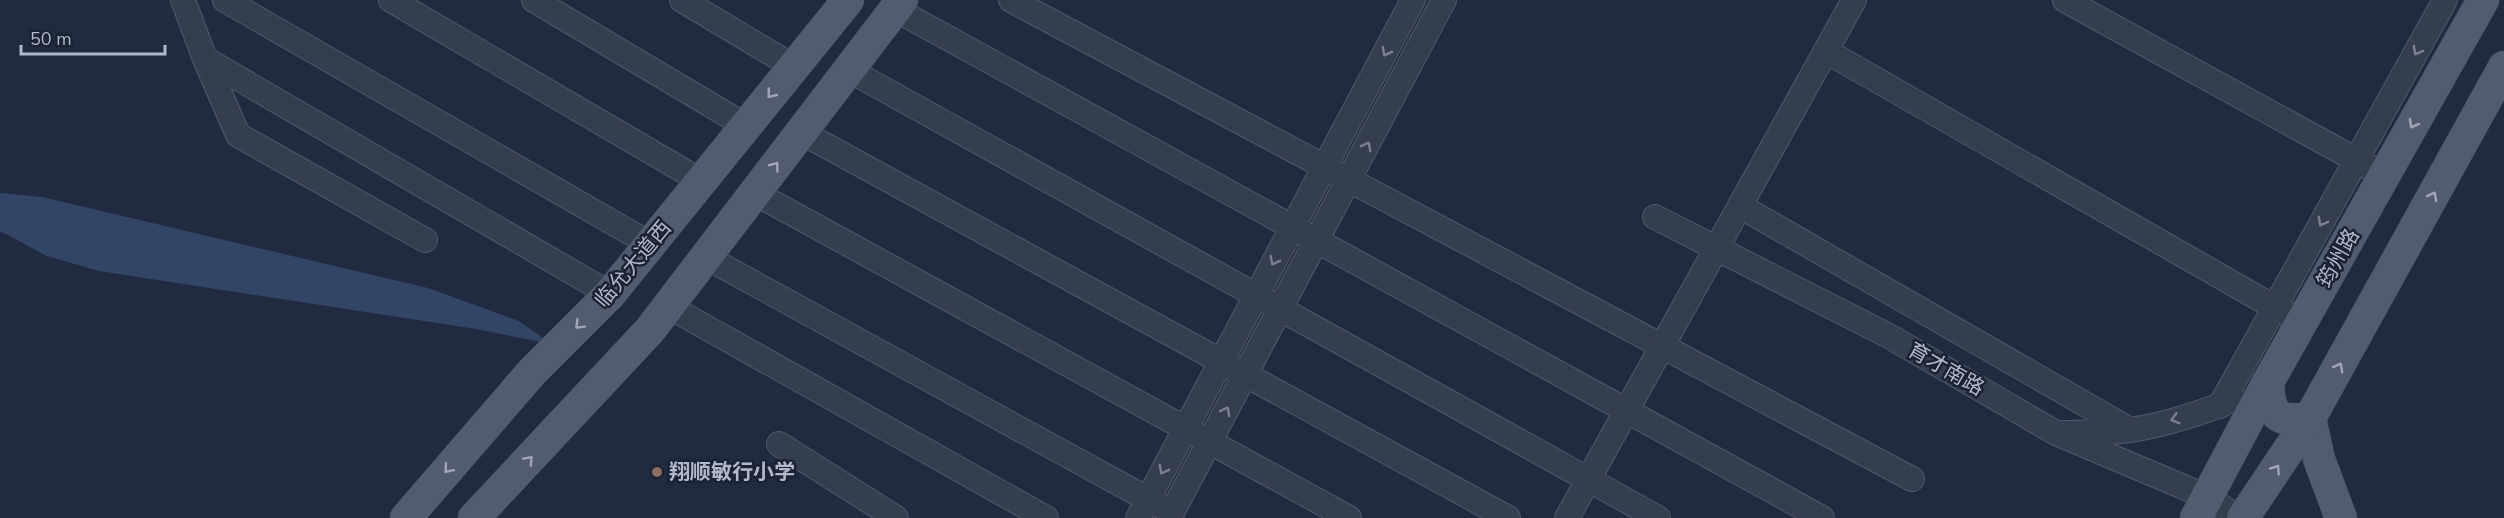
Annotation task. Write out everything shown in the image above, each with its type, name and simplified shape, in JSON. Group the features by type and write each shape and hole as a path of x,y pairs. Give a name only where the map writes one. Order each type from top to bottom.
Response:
{"main road":[{"name":"临允大道西","path":"406,518 532,372 610,294 794,67 837,3"},
{"path":"474,518 650,330 898,5"},
{"name":"筠州路","path":"2201,507 2268,382 2477,11"},
{"path":"2241,518 2310,418 2504,67"},
{"path":"2268,382 2269,405 2278,417 2292,421 2310,418"},
{"path":"2310,418 2319,459 2341,518"}],"street":[{"path":"183,0 205,59 238,135 425,240"},
{"path":"225,0 650,244"},
{"path":"391,0 701,181"},
{"path":"534,0 746,126"},
{"path":"682,0 794,67"},
{"path":"1011,0 1912,479"},
{"path":"1143,508 1413,0"},
{"path":"706,256 1143,508 1175,516 1210,442 1444,0"},
{"path":"1568,518 1854,0"},
{"path":"2065,0 2384,176"},
{"path":"2220,406 2356,160 2439,2 2477,11"},
{"path":"898,5 1317,241 1822,518"},
{"path":"1826,51 2302,323"},
{"path":"205,59 610,294"},
{"path":"849,70 1658,518"},
{"path":"801,132 1508,518"},
{"path":"755,193 1349,518"},
{"path":"1740,206 2130,430"},
{"name":"育才南路","path":"1655,217 1889,336 2056,433 2201,507 2241,518"},
{"path":"668,306 1046,518"},
{"path":"2056,433 2130,430 2220,406 2268,382"},
{"path":"779,444 896,518"}],"water":[{"path":"0,193 42,197 428,288 519,321 551,344 476,329 99,271 47,256 0,231"}],"place":[{"name":"翔顺敏行小学","path":"657,472"}]}
